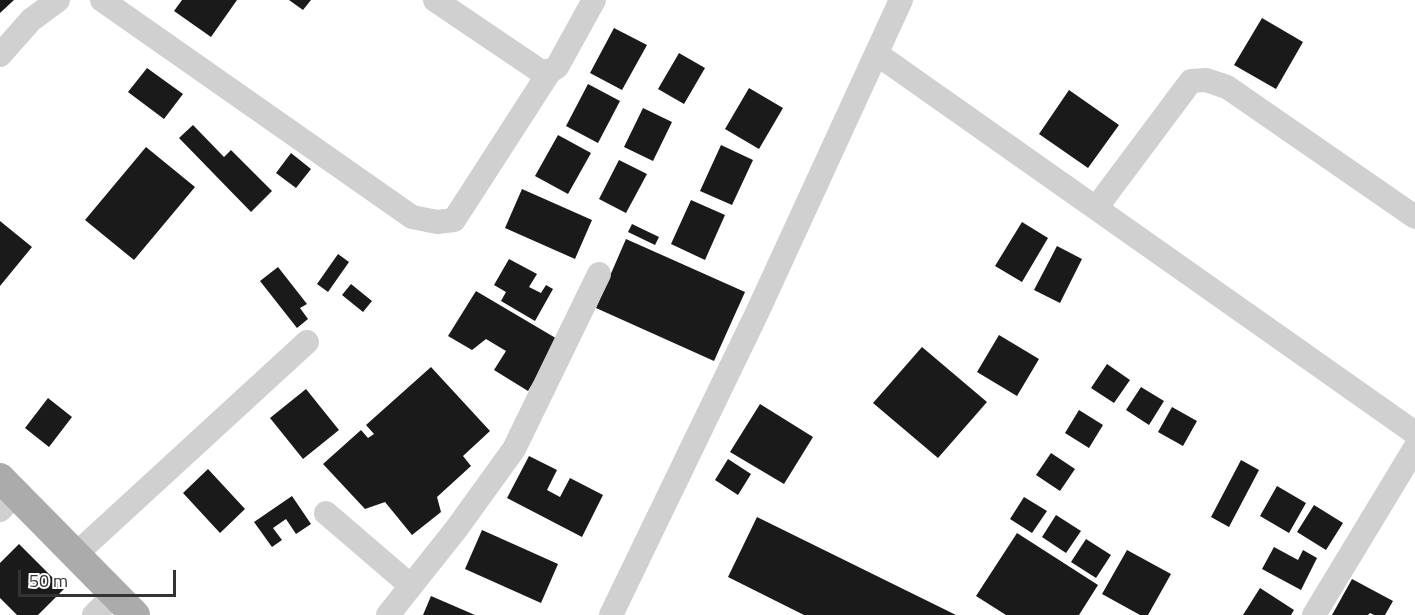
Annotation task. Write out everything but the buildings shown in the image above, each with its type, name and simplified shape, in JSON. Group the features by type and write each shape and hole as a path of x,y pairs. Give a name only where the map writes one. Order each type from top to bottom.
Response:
{"main road":[{"path":"5,494 75,555 125,605"}],"street":[{"path":"0,55 32,20 58,0"},
{"path":"102,0 412,217 436,222 454,220 550,71 556,67 594,0"},
{"path":"435,0 540,71 550,71"},
{"path":"611,615 757,313 901,0"},
{"path":"877,54 1415,433"},
{"path":"1096,208 1191,81 1206,80 1227,87 1415,217"},
{"path":"388,615 457,528 514,449 599,274"},
{"path":"75,555 307,342"},
{"path":"1314,615 1415,448"},
{"path":"326,513 411,586"},
{"path":"94,615 125,605"}]}
